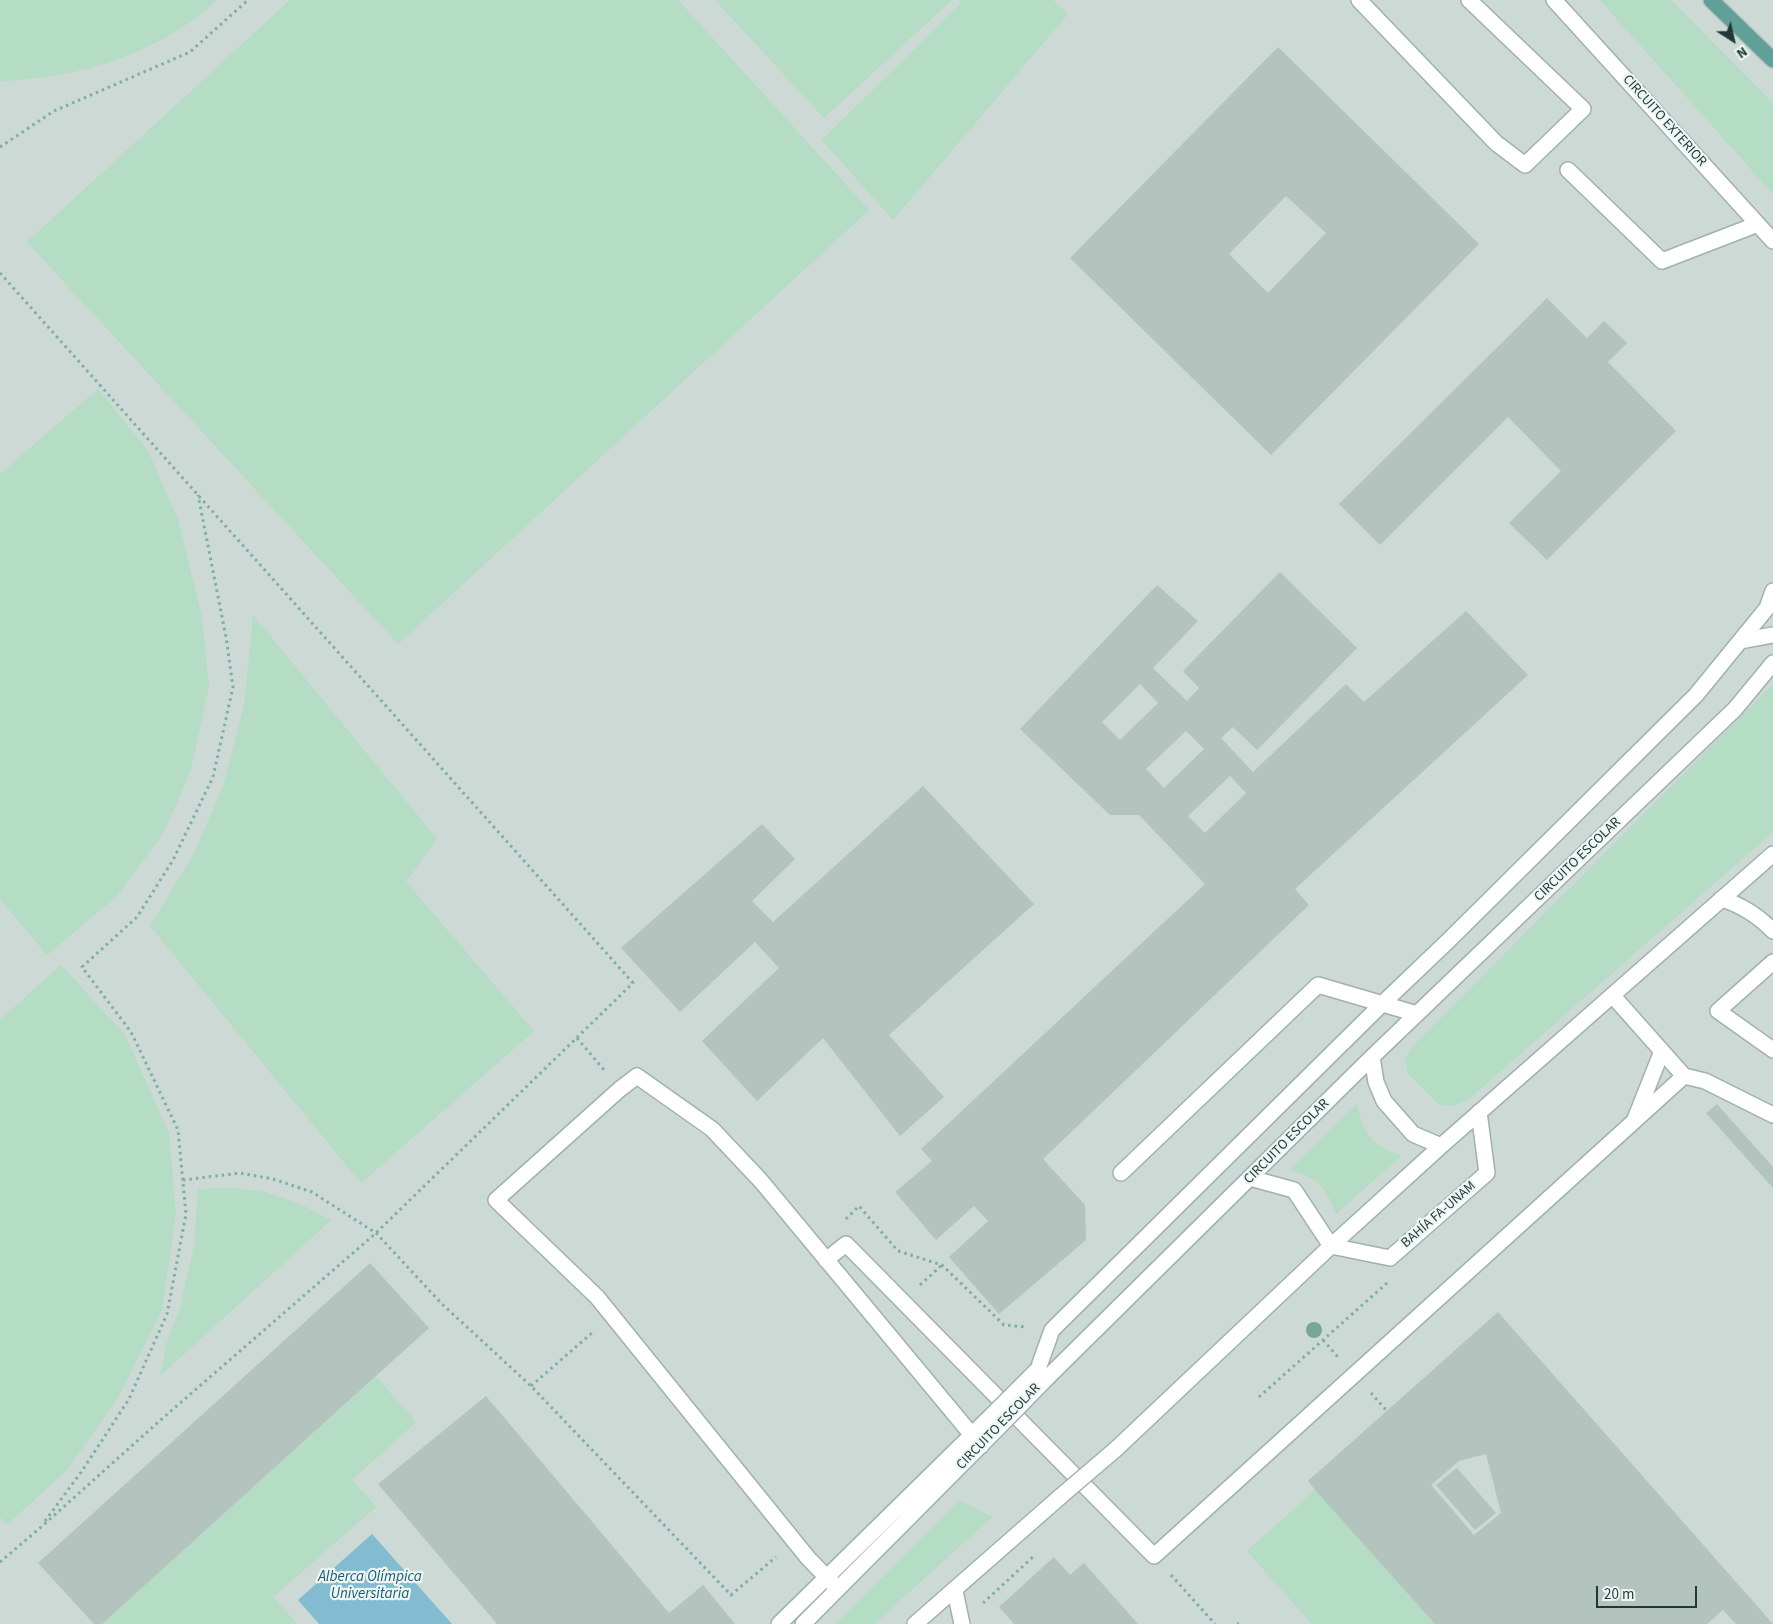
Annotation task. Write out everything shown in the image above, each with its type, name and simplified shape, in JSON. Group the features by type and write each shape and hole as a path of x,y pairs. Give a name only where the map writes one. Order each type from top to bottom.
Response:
{"main road":[{"path":"1711,0 1773,60"}],"street":[{"path":"1359,0 1496,143 1525,165 1583,109 1469,0"},
{"name":"CIRCUITO EXTERIOR","path":"1554,0 1773,241"},
{"path":"1568,170 1662,261 1758,224"},
{"path":"1043,1373 1052,1330 1689,702 1767,608 1773,591"},
{"path":"1740,641 1773,635"},
{"name":"CIRCUITO ESCOLAR","path":"803,1624 981,1446 995,1422 1043,1373 1250,1178 1372,1057 1735,709 1773,663"},
{"path":"915,1624 1116,1449 1331,1246 1441,1146 1773,854"},
{"path":"1721,899 1733,902 1768,925 1773,931"},
{"path":"1773,962 1718,1011 1773,1050"},
{"path":"1121,1172 1318,985 1417,1014"},
{"path":"1613,996 1684,1076 1705,1081 1773,1115"},
{"path":"1634,1122 1662,1051"},
{"path":"1372,1057 1376,1082 1384,1101 1413,1134 1441,1146"},
{"path":"838,1589 826,1578 795,1541 597,1297 496,1200 637,1076 712,1129 761,1181 981,1446"},
{"path":"826,1260 846,1244 1154,1556 1684,1076"},
{"name":"BAHÍA FA-UNAM","path":"1331,1246 1390,1258 1487,1173 1479,1112"},
{"path":"1250,1178 1294,1190 1331,1246"},
{"path":"779,1624 971,1434 995,1422"},
{"path":"955,1590 962,1624"}],"path":[{"path":"0,147 54,111 190,52 248,0"},
{"path":"0,273 633,983 376,1233 171,1410 0,1562"},
{"path":"40,1528 82,1471 129,1399 167,1314 186,1214 178,1130 131,1032 82,967 137,917 173,860 213,777 233,688 226,637 198,495"},
{"path":"576,1038 620,1089"},
{"path":"183,1180 240,1173 273,1179 312,1192 376,1233 442,1304 531,1386 731,1595 795,1541"},
{"path":"816,1247 859,1206 898,1251 942,1265 1004,1325 1052,1330"},
{"path":"1259,1397 1387,1283"},
{"path":"531,1386 612,1316"},
{"path":"1188,1593 1215,1624"}],"shaded area":[{"path":"0,0 1773,0 1773,1624 0,1624"}],"green space":[{"path":"0,0 217,0 194,19 169,35 143,49 116,60 59,75 0,81"},
{"path":"290,0 678,0 869,210 398,644 27,242"},
{"path":"715,0 952,0 824,118"},
{"path":"959,0 1053,0 1068,14 893,220 822,140 961,3"},
{"path":"1600,0 1671,0 1773,103 1773,194"},
{"path":"98,389 148,451 178,520 202,617 209,687 190,773 164,832 117,896 47,955 0,899 0,474"},
{"path":"253,615 437,839 406,882 534,1031 361,1183 150,926 192,857 223,787 244,706"},
{"path":"1773,684 1773,832 1469,1099 1453,1106 1438,1104 1408,1074 1405,1060 1413,1046"},
{"path":"61,965 125,1035 169,1133 176,1214 162,1310 118,1398 67,1470 7,1525 0,1517 0,1020"},
{"path":"1357,1104 1366,1132 1370,1138 1382,1147 1401,1156 1336,1214 1319,1184 1307,1176 1289,1170"},
{"path":"233,1188 265,1192 300,1204 331,1220 160,1376 166,1345 180,1308 194,1246 198,1189"},
{"path":"376,1377 416,1422 352,1480 376,1507 273,1597 297,1624 102,1624"},
{"path":"1315,1490 1435,1624 1312,1624 1247,1551"},
{"path":"960,1500 992,1517 874,1624 835,1624"}],"water":[{"name":"Alberca Olímpica Universitaria","path":"372,1534 452,1624 319,1624 298,1600"}],"building":[{"path":"1278,47 1479,244 1271,455 1070,258","holes":["1286,196 1326,233 1268,293 1229,254"]},
{"path":"1547,298 1587,338 1604,321 1627,343 1608,362 1676,431 1547,560 1509,523 1561,471 1508,417 1380,545 1339,504"},
{"path":"1280,572 1357,648 1257,750 1233,727 1221,738 1253,772 1346,684 1364,702 1466,611 1528,675 1295,889 1309,905 1043,1159 1085,1205 1086,1240 999,1314 949,1257 988,1221 974,1206 936,1240 895,1192 932,1161 921,1149 1205,884 1139,815 1110,815 1020,729 1157,585 1198,621 1153,668 1187,701 1199,688 1183,671","holes":["1140,684 1158,703 1120,740 1102,722","1186,731 1204,749 1164,788 1146,769","1230,776 1246,793 1205,833 1188,816"]},
{"path":"923,786 1034,904 889,1035 944,1097 900,1136 823,1038 757,1101 702,1041 779,968 755,942 680,1012 621,948 762,824 795,859 752,901 773,922"},
{"path":"1717,1104 1773,1167 1773,1188 1706,1113"},
{"path":"370,1263 429,1328 102,1624 94,1624 38,1563"},
{"path":"1498,1312 1773,1624 1736,1624 1723,1610 1707,1624 1435,1624 1308,1481","holes":["1486,1454 1501,1513 1474,1535 1431,1485 1459,1461"]},
{"path":"486,1396 669,1613 703,1585 735,1624 497,1624 378,1484"},
{"path":"1457,1468 1496,1513 1475,1530 1436,1485"},
{"path":"1054,1557 1070,1575 1084,1563 1138,1624 1014,1624 999,1607"}]}
